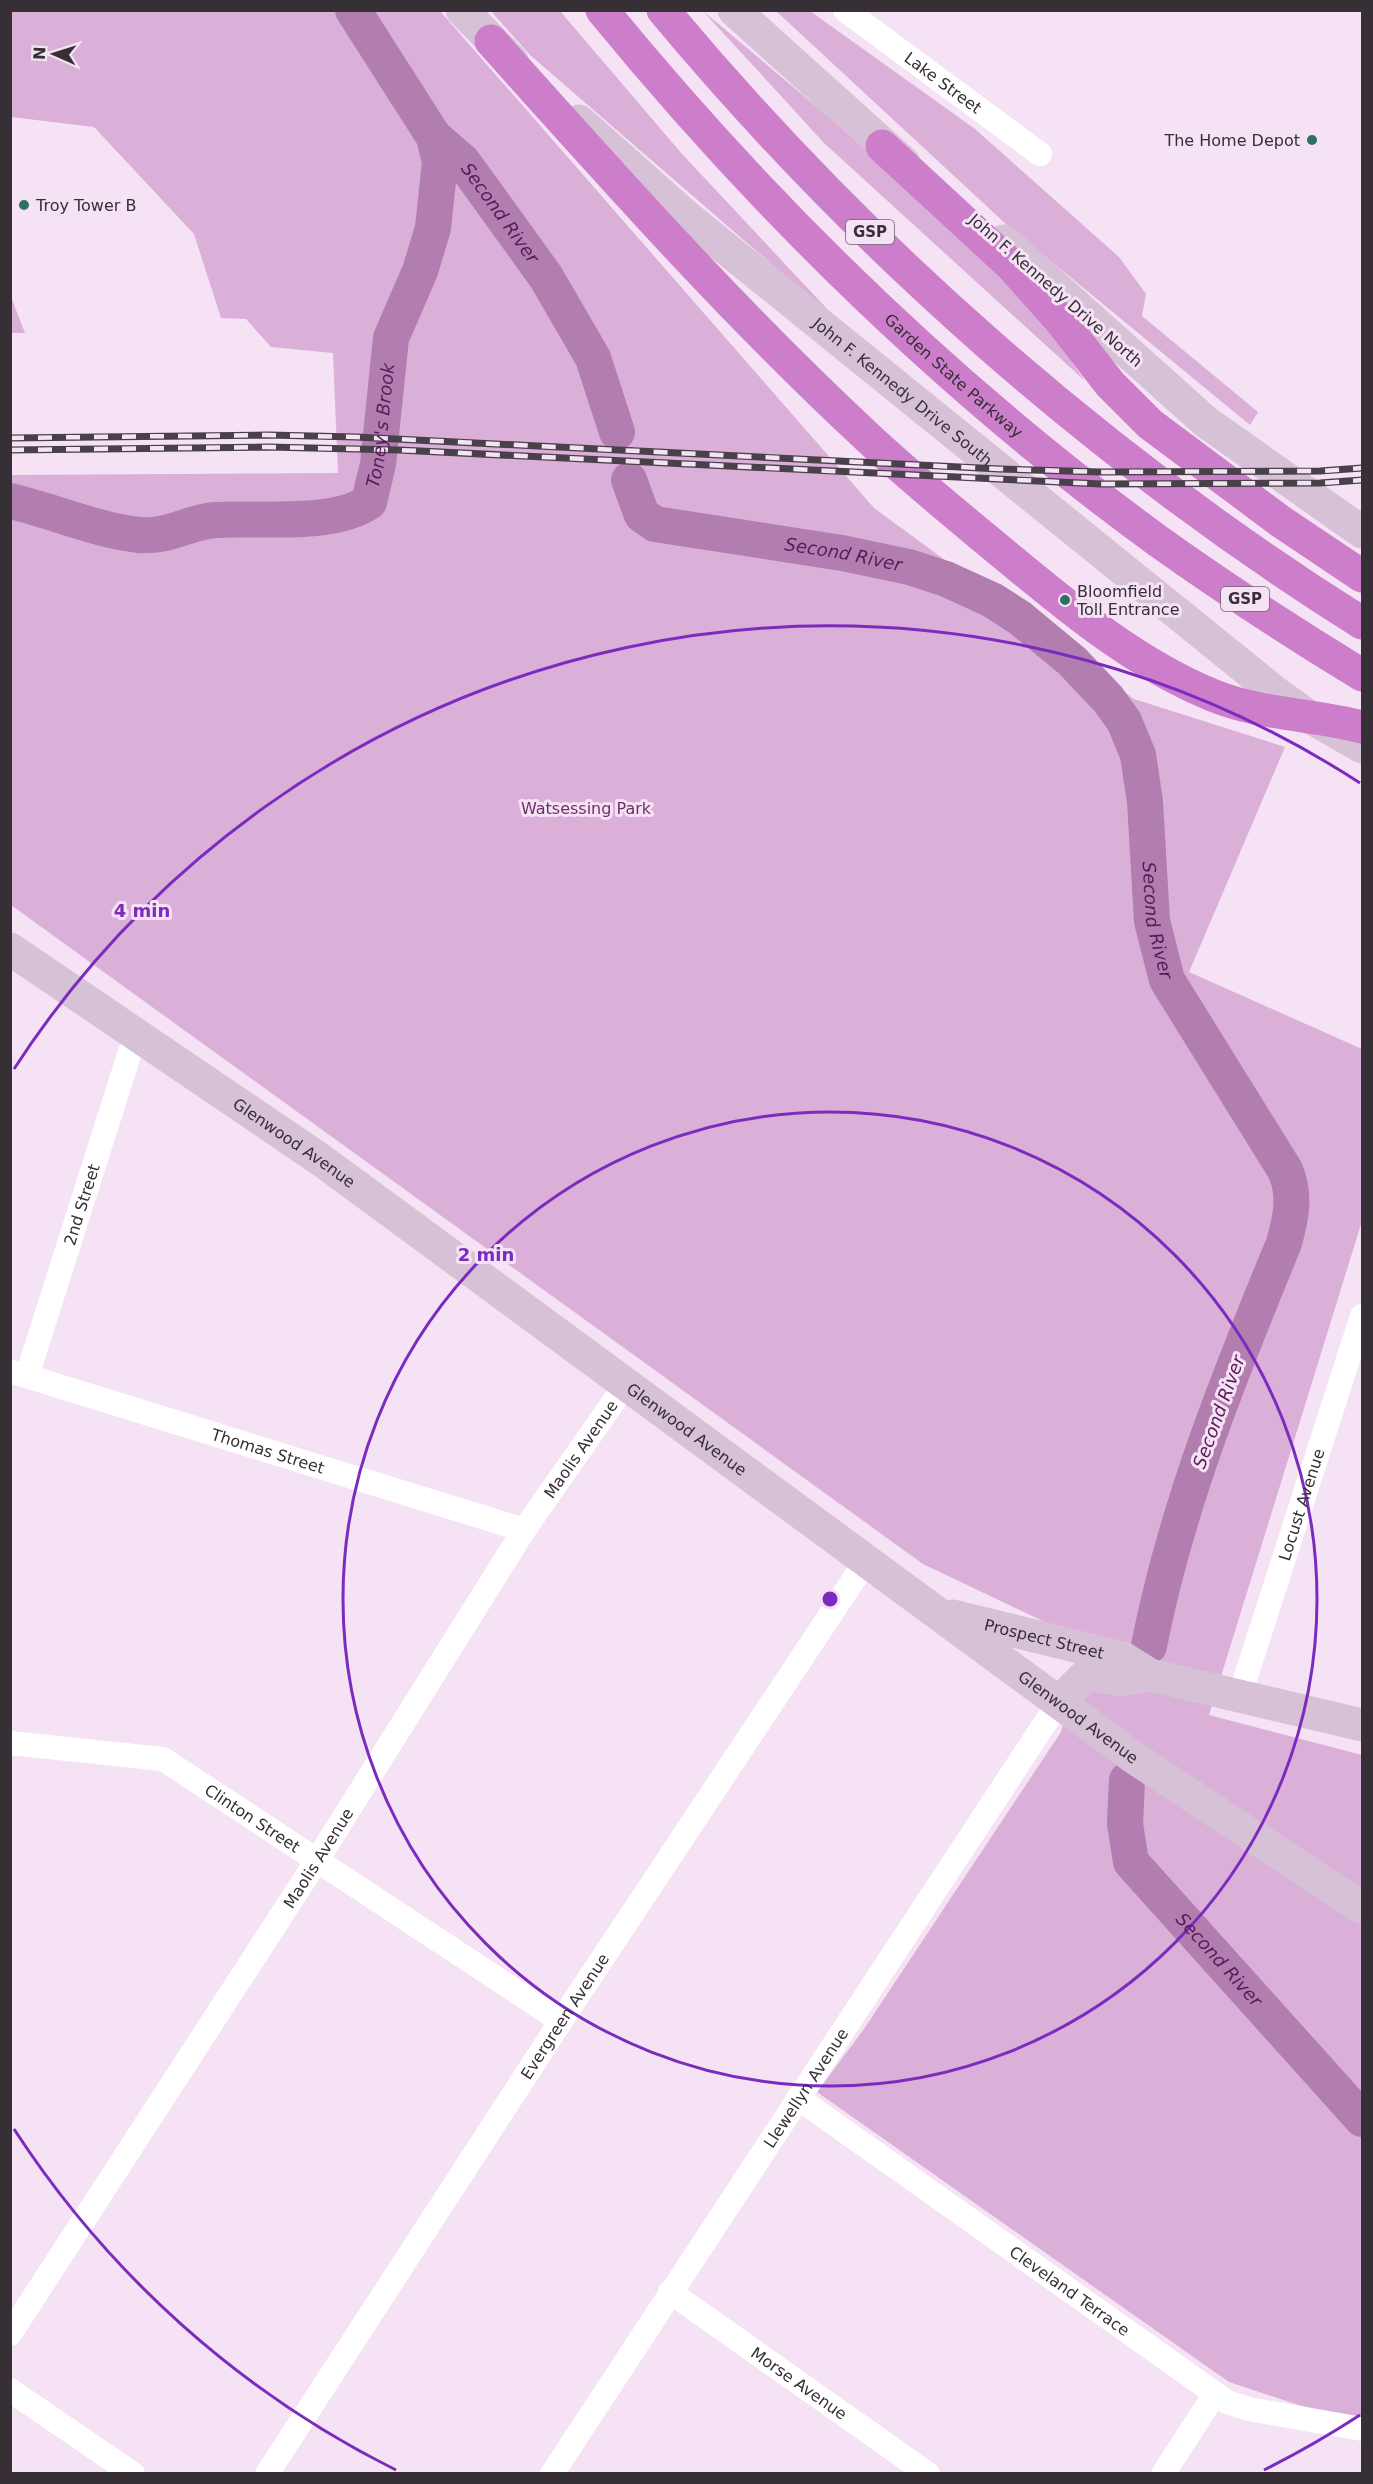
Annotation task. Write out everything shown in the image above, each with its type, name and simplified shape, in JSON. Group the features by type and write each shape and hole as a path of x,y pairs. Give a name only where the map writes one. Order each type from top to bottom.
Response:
{"highway":[{"name":"Garden State Parkway","path":"602,10 715,141 817,247 925,349 1018,430 1130,519 1197,568 1362,675"},
{"name":"GSP","path":"663,10 762,122 888,250 992,345 1096,433 1211,522 1362,623"},
{"path":"490,41 670,240 825,398 903,470 1012,561 1109,636 1157,668 1194,687 1236,703 1362,726"},
{"path":"882,146 1011,265 1061,321 1122,397 1170,440 1280,521 1362,576"}],"street":[{"name":"John F. Kennedy Drive South","path":"462,10 490,41 671,203 1276,693 1324,726 1362,747"},
{"name":"John F. Kennedy Drive North","path":"734,10 882,146 1021,255 1186,405 1233,443 1353,526"},
{"name":"Lake Street","path":"845,10 1040,154"},
{"name":"Glenwood Avenue","path":"10,949 321,1160 1133,1757 1362,1908"},
{"name":"2nd Street","path":"19,1373 136,1033"},
{"name":"Locust Avenue","path":"1240,1695 1362,1316"},
{"name":"Thomas Street","path":"19,1373 524,1530"},
{"name":"Maolis Avenue","path":"10,2334 316,1862 524,1530 626,1384"},
{"name":"Evergreen Avenue","path":"267,2474 561,2021 866,1561"},
{"name":"Prospect Street","path":"937,1612 1123,1658 1150,1675 1362,1725"},
{"name":"Prospect Street","path":"1059,1702 1084,1677 1093,1675 1122,1680 1150,1675"},
{"name":"Llewellyn Avenue","path":"552,2474 1059,1702"},
{"name":"Clinton Street","path":"10,1743 163,1759 316,1862 561,2021"},
{"name":"Cleveland Terrace","path":"798,2098 1215,2394 1238,2407 1362,2429"},
{"name":"Morse Avenue","path":"670,2292 928,2474"},
{"path":"10,2390 133,2474"},
{"path":"1163,2474 1215,2394"}],"green space":[{"name":"Watsessing Park","path":"11,11 440,11 874,508 1134,699 1285,747 1189,972 1362,1049 1362,1221 1209,1715 1362,1755 1362,2426 1229,2382 817,2092 864,2029 1061,1732 1085,1641 923,1564 11,905 11,475 338,473 333,353 271,347 246,319 221,318 194,234 94,127 11,117"},
{"path":"491,11 560,11 682,154 843,326 530,55"},
{"path":"703,11 937,208 1018,284 1085,381 824,143"},
{"path":"776,11 810,11 975,129 1119,257 1146,294 1142,316 1258,412 1250,425 1007,225"},
{"path":"11,297 25,333 11,333"}],"waterway":[{"name":"Second River","path":"353,10 434,137 463,162 546,277 593,358 617,432"},
{"name":"Toney's Brook","path":"10,501 106,529 139,535 159,534 215,520 316,518 354,510 369,502 378,464 391,338 420,271 433,228 440,162 434,137"},
{"name":"Second River","path":"629,480 642,515 655,524 842,553 909,567 946,579 992,600 1020,618 1072,661 1108,699 1124,721 1138,755 1145,802 1152,921 1167,980 1285,1170 1291,1197 1290,1216 1284,1243 1225,1391 1189,1492 1160,1594 1149,1646"},
{"name":"Second River","path":"1127,1780 1125,1824 1131,1862 1362,2119"}],"railway":[{"path":"10,438 268,435 356,437 1101,472 1320,471 1362,468"},
{"path":"10,450 268,447 399,450 1101,484 1320,483 1362,480"}],"place":[{"name":"The Home Depot","path":"1312,140"},
{"name":"Troy Tower B","path":"24,205"},
{"name":"Bloomfield Toll Entrance","path":"1065,600"}]}
